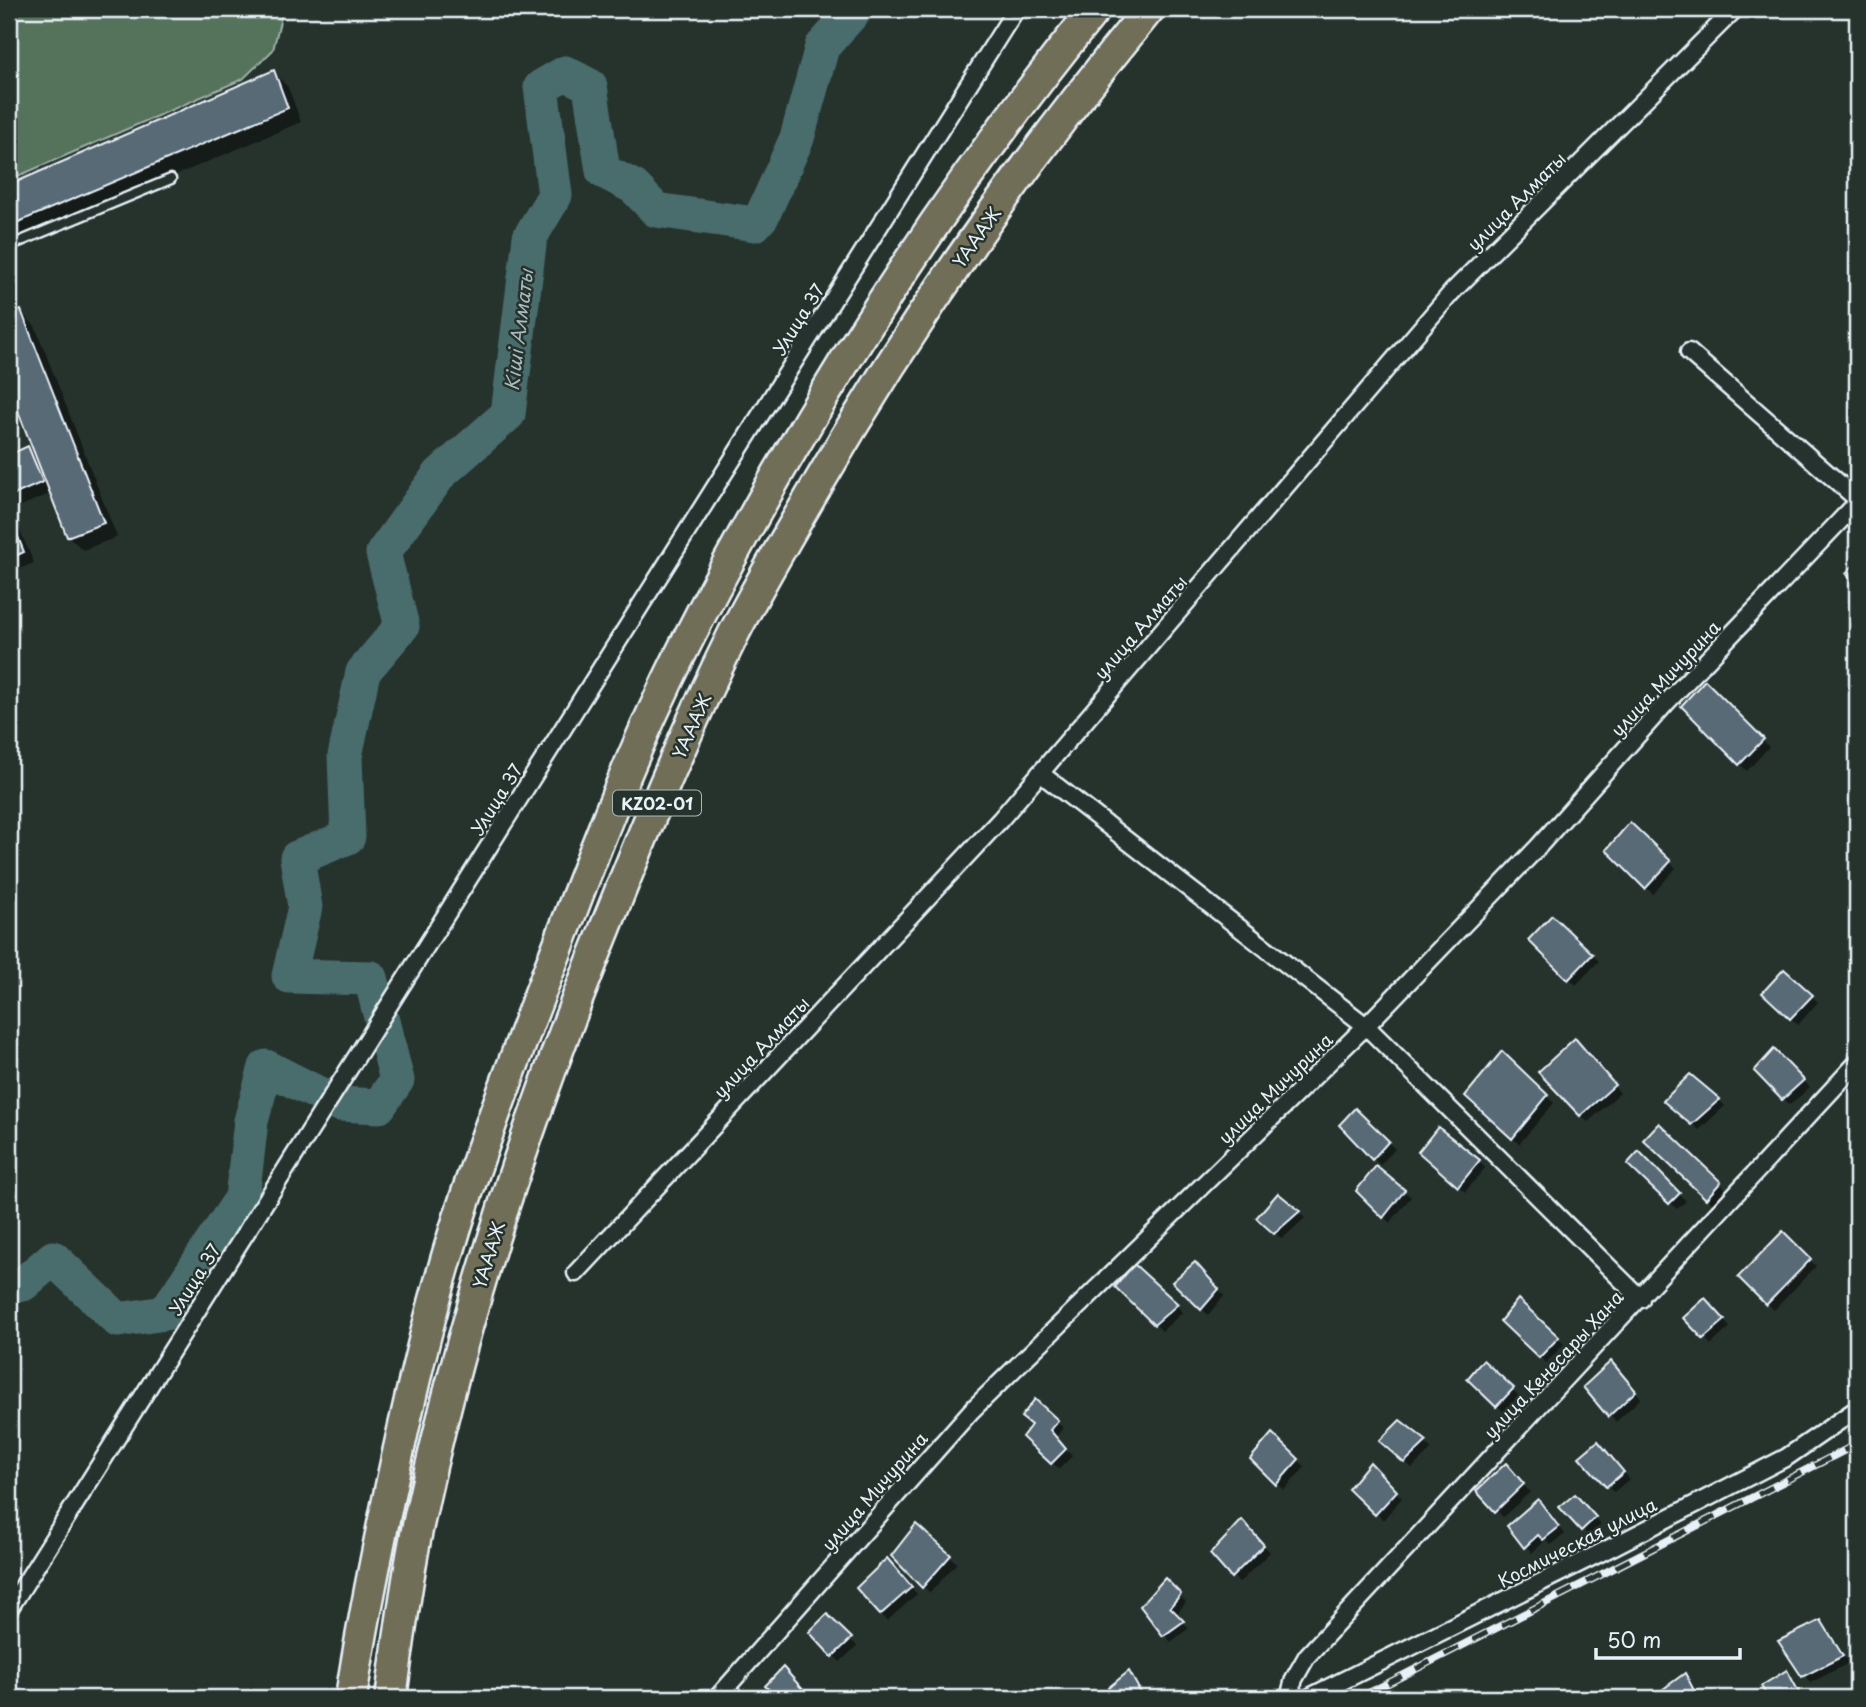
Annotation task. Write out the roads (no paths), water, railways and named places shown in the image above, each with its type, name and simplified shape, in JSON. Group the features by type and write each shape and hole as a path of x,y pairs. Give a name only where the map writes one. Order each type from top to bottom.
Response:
{"highway":[{"name":"KZ02-01","path":"351,1698 374,1566 407,1409 446,1259 473,1175 528,1025 616,797 653,711 746,531 813,414 910,257 970,171 1095,9"},
{"name":"ҮАААЖ","path":"391,1698 415,1542 465,1334 502,1208 538,1101 620,891 711,682 758,587 889,366 1036,153 1149,9"}],"street":[{"name":"Улица 37","path":"9,1609 1016,9"},
{"name":"улица Алматы","path":"576,1273 1000,820 1452,292 1735,9"},
{"path":"1689,352 1857,501"},
{"name":"улица Мичурина","path":"717,1698 971,1411 1366,1026 1538,847 1667,702 1857,501"},
{"path":"1040,773 1366,1026 1641,1299"},
{"name":"улица Кенесары Хана","path":"1289,1698 1294,1679 1307,1656 1641,1299 1857,1063"},
{"name":"Космическая улица","path":"1308,1698 1615,1546 1787,1457 1857,1409"}],"lane":[{"path":"9,246 171,179"}],"waterway":[{"name":"Кіші Алматы","path":"9,1283 23,1284 53,1258 118,1320 165,1313 242,1198 251,1121 266,1067 339,1104 379,1106 397,1080 371,978 289,976 305,907 297,858 348,837 345,756 363,672 402,626 383,553 440,474 508,414 530,237 555,195 541,87 565,73 590,86 603,171 634,187 656,210 755,224 762,216 797,138 822,47 856,9"}],"railway":[{"path":"1359,1698 1857,1444"}]}
